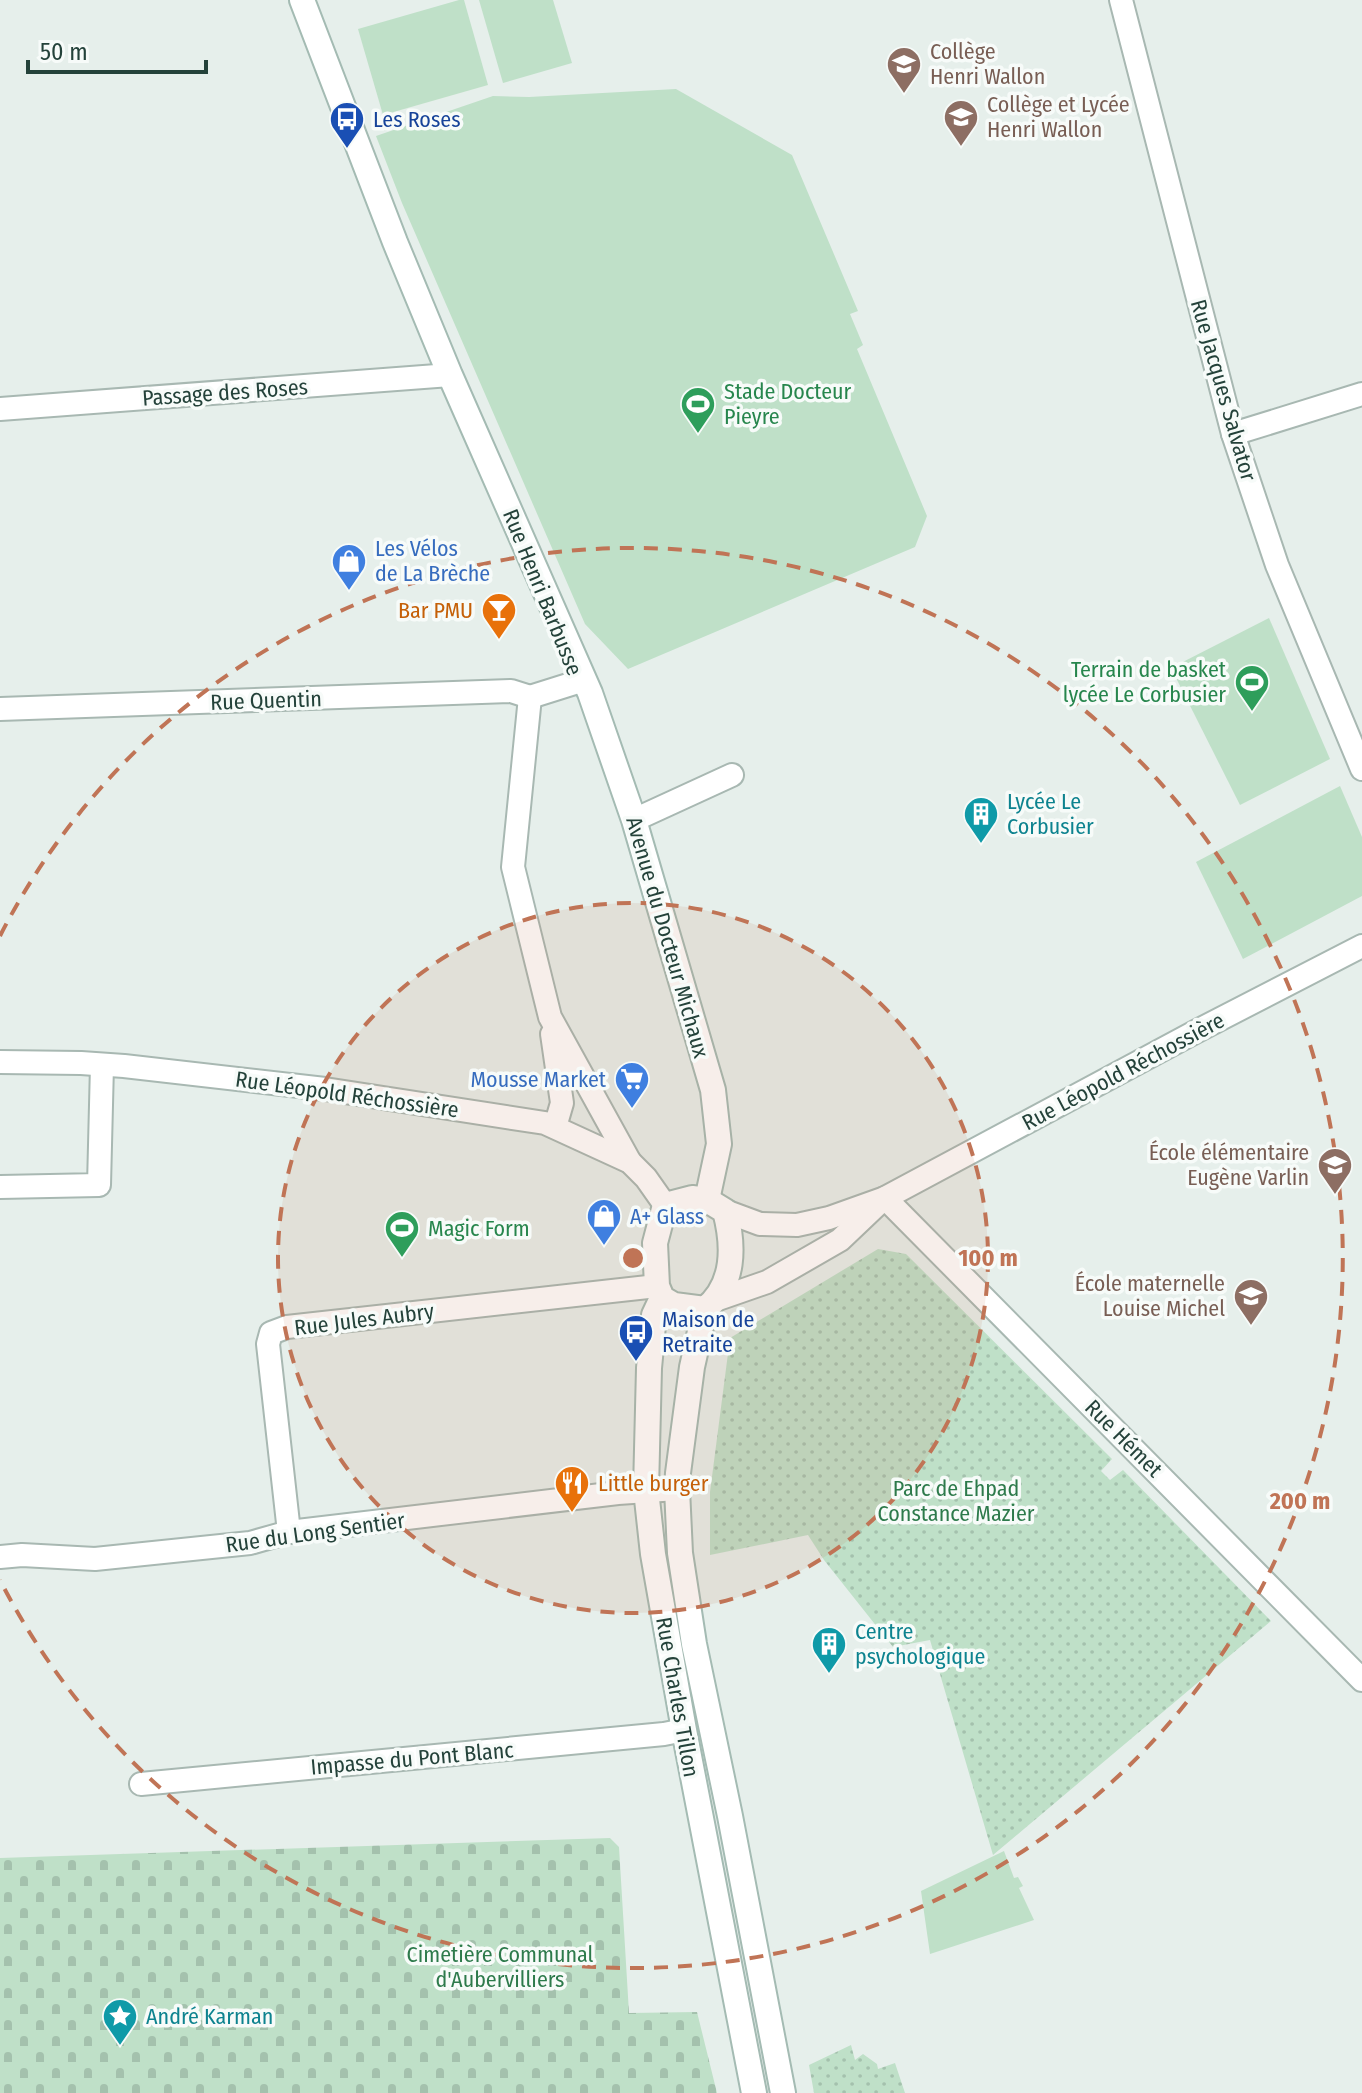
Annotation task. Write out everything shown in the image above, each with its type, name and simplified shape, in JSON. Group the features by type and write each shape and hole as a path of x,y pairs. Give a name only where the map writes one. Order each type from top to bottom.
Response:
{"street":[{"name":"Rue Henri Barbusse","path":"302,0 450,375 584,680 530,697"},
{"name":"Rue Jacques Salvator","path":"1121,0 1233,434 1277,565 1362,769"},
{"name":"Passage des Roses","path":"0,409 450,375"},
{"path":"1233,434 1362,394"},
{"name":"Avenue du Docteur Michaux","path":"584,680 634,820 713,1090 719,1144 716,1205"},
{"name":"Rue Quentin","path":"0,709 511,691 530,697"},
{"path":"530,697 513,867 550,1017 562,1103 555,1127"},
{"path":"634,820 732,775"},
{"name":"Rue Léopold Réchossière","path":"716,1205 760,1224 797,1225 829,1218 885,1198 1362,946"},
{"path":"550,1017 630,1162"},
{"name":"Rue Léopold Réchossière","path":"0,1062 120,1065 325,1089 545,1123 630,1162 665,1205"},
{"path":"0,1187 99,1185 102,1065"},
{"path":"692,1198 716,1205 730,1233 731,1263 712,1304 674,1305 660,1292 655,1243 665,1205 692,1198"},
{"name":"Rue Léopold Réchossière","path":"712,1304 767,1282 840,1240 885,1198"},
{"name":"Rue Hémet","path":"885,1198 1362,1680"},
{"name":"Rue Charles Tillon","path":"660,1292 654,1315 649,1368 646,1490 653,1554 754,2093"},
{"name":"Rue Jules Aubry","path":"289,1532 268,1344 271,1333 287,1327 660,1292"},
{"name":"Rue Charles Tillon","path":"712,1304 692,1367 677,1489 680,1553 694,1644 783,2093"},
{"name":"Rue du Long Sentier","path":"0,1557 22,1555 95,1559 250,1543 289,1532 646,1490 677,1489"},
{"name":"Impasse du Pont Blanc","path":"141,1784 684,1730"}],"green space":[{"path":"464,0 488,85 383,115 358,29"},
{"path":"479,0 553,0 572,63 503,83"},
{"name":"Stade Docteur Pieyre","path":"676,89 792,155 858,311 850,314 863,345 857,349 927,516 915,547 628,669 585,624 402,203 376,136 493,96"},
{"name":"Terrain de basket lycée Le Corbusier","path":"1269,618 1330,759 1240,805 1171,668"},
{"path":"1340,786 1362,837 1362,896 1243,959 1196,862"},
{"name":"Parc de Ehpad Constance Mazier","path":"878,1249 906,1254 1112,1459 1101,1471 1110,1480 1123,1470 1271,1621 993,1855 930,1640 893,1647 808,1535 710,1555 710,1492 730,1338"},
{"name":"Cimetière Communal d'Aubervilliers","path":"610,1838 619,1847 629,2013 697,2012 717,2093 0,2093 0,1858"},
{"path":"1004,1851 1014,1878 1018,1877 1023,1886 1019,1888 1034,1920 930,1954 921,1891"},
{"path":"851,2045 855,2060 863,2054 877,2064 878,2069 895,2063 905,2093 814,2093 809,2065"}],"place":[{"name":"Collège Henri Wallon","path":"904,95"},
{"name":"Collège et Lycée Henri Wallon","path":"961,148"},
{"name":"Les Roses","path":"347,150"},
{"name":"Stade Docteur Pieyre","path":"698,435"},
{"name":"Les Vélos de La Brèche","path":"349,592"},
{"name":"Bar PMU","path":"499,641"},
{"name":"Terrain de basket lycée Le Corbusier","path":"1252,713"},
{"name":"Lycée Le Corbusier","path":"981,845"},
{"name":"Mousse Market","path":"632,1110"},
{"name":"École élémentaire Eugène Varlin","path":"1335,1196"},
{"name":"A+ Glass","path":"604,1247"},
{"name":"Magic Form","path":"402,1259"},
{"name":"École maternelle Louise Michel","path":"1251,1327"},
{"name":"Maison de Retraite","path":"636,1363"},
{"name":"Little burger","path":"572,1514"},
{"name":"Centre psychologique","path":"829,1675"},
{"name":"André Karman","path":"120,2047"}]}
